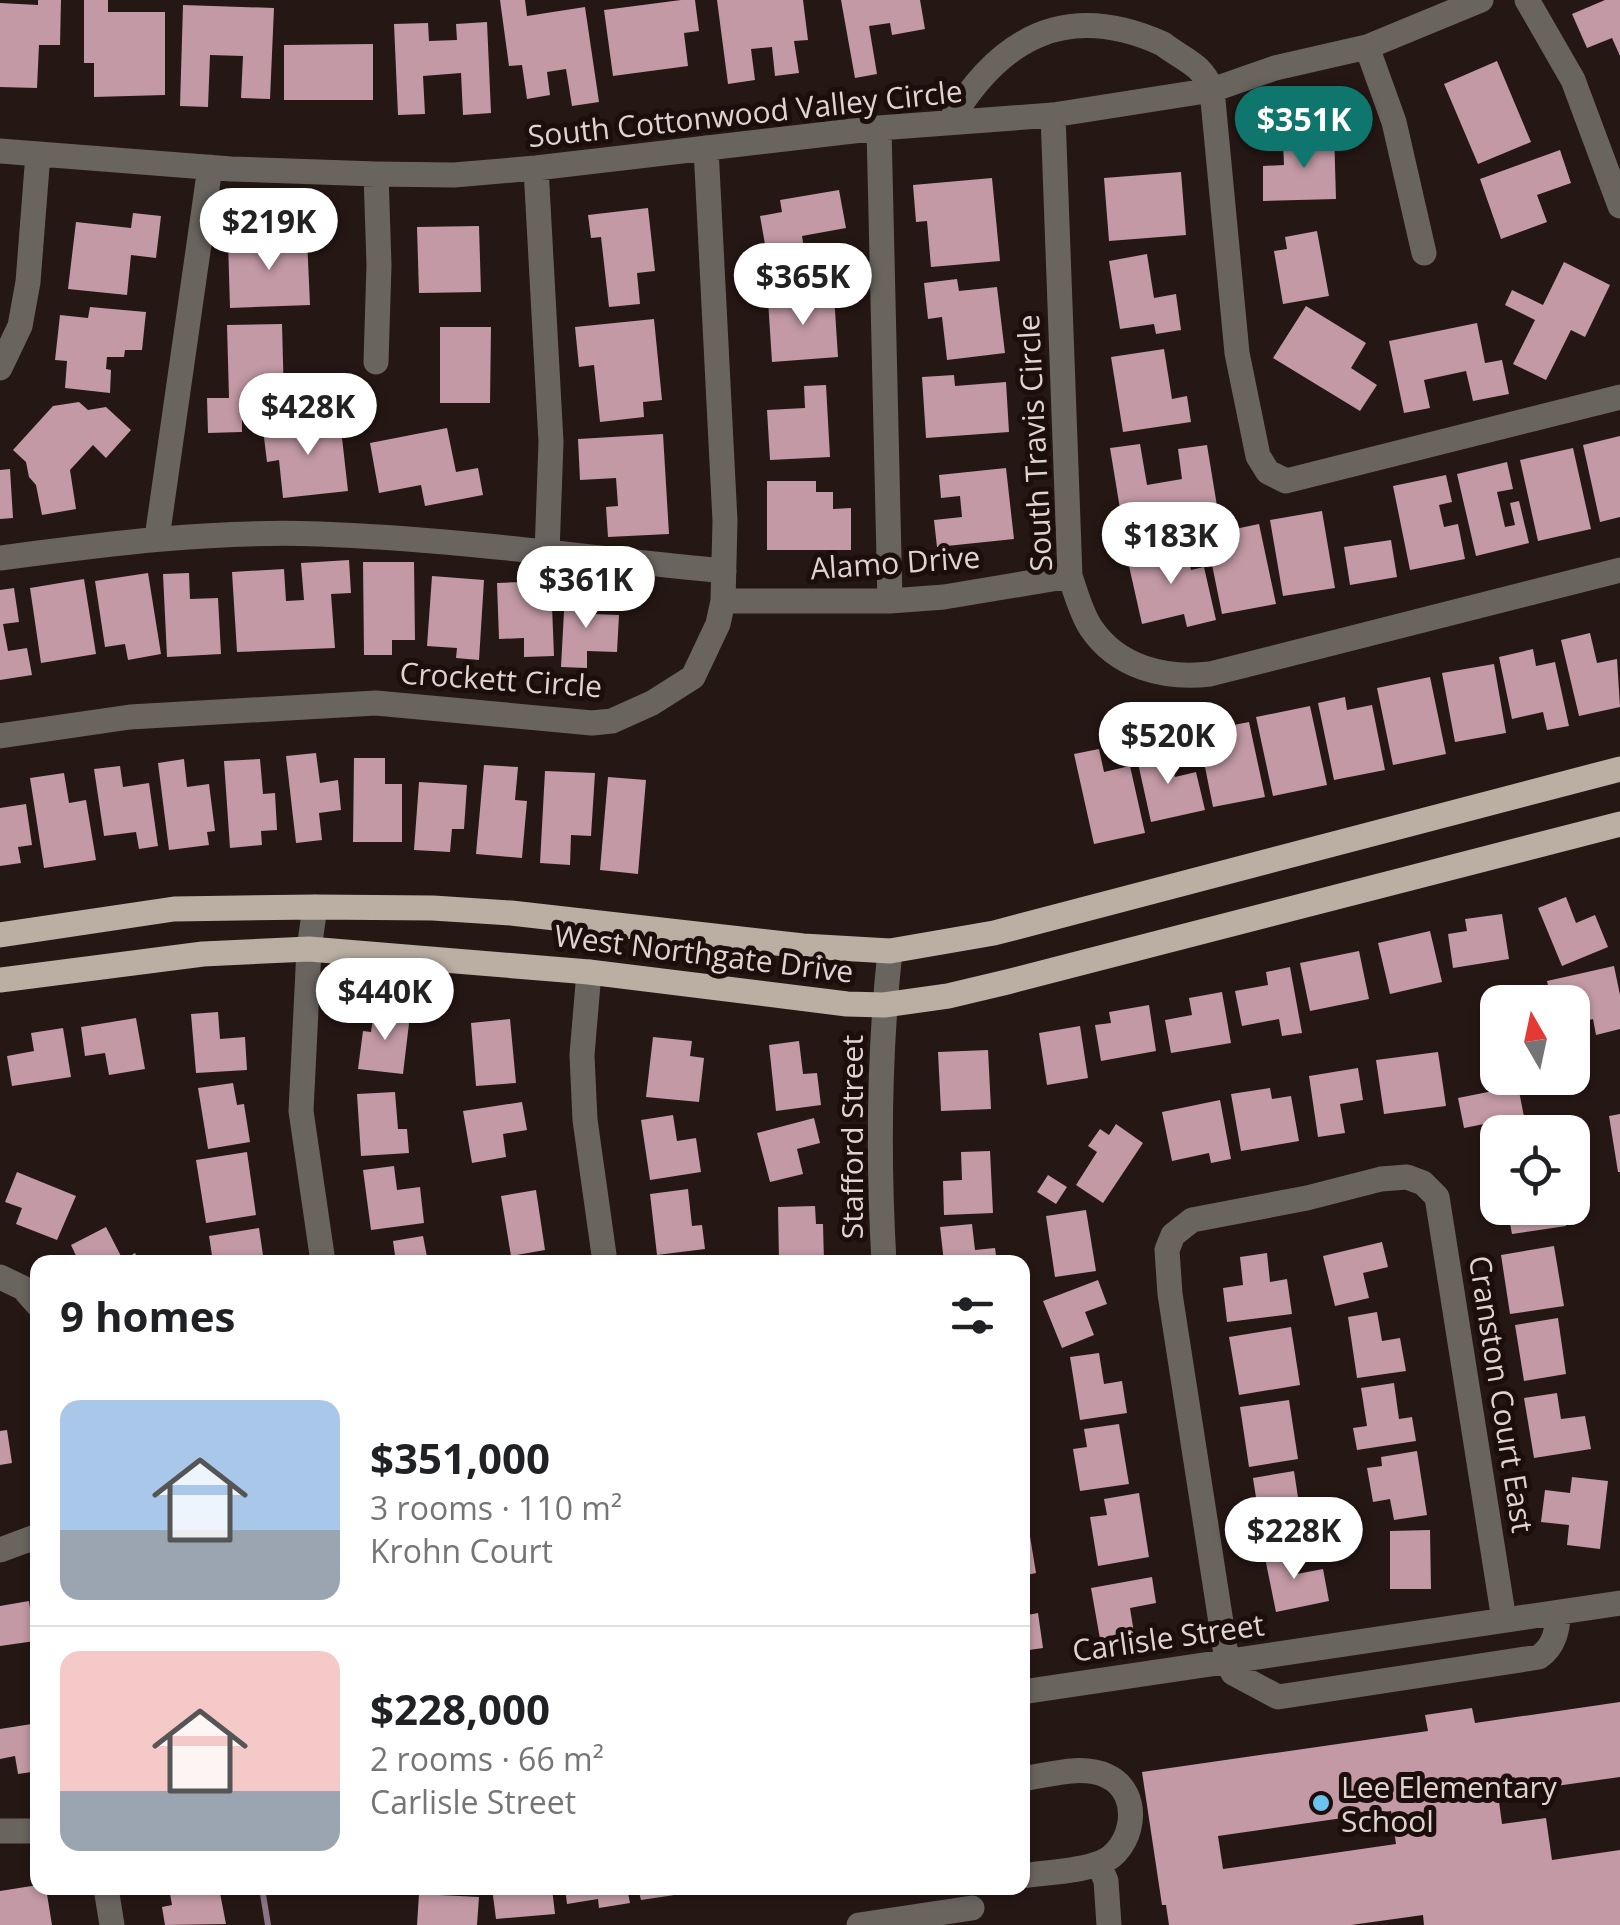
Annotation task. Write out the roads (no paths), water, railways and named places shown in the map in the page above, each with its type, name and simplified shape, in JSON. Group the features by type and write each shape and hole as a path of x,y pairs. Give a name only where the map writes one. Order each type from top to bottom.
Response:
{"main road":[{"name":"West Northgate Drive","path":"0,935 174,910 432,908 803,946 890,951 994,933 1620,769"},
{"name":"West Northgate Drive","path":"0,980 202,954 309,949 590,972 798,1000 884,1005 1007,982 1620,824"}],"street":[{"name":"South Cottonwood Valley Circle","path":"0,151 210,167 376,174 454,175 536,168 878,128 1053,114 1212,90 1275,68 1368,47 1481,0"},
{"path":"1527,0 1572,80 1620,206"},
{"path":"949,123 968,90 999,52 1036,21 1068,13 1100,12 1141,26 1204,70 1212,90 1237,354 1258,456 1268,472 1286,480 1620,397"},
{"path":"1368,47 1394,122 1424,254"},
{"name":"South Travis Circle","path":"1053,114 1070,576 1090,627 1115,653 1149,671 1183,677 1210,674 1620,570"},
{"path":"878,128 890,601"},
{"name":"Crockett Circle","path":"0,736 130,717 376,703 574,721 612,720 676,691 693,678 718,624 724,571 706,148"},
{"path":"0,368 20,326 28,282 38,154"},
{"path":"158,538 210,167"},
{"path":"536,168 552,442 547,553"},
{"path":"376,174 376,362"},
{"path":"0,558 158,538 317,534 466,543 724,571"},
{"name":"Alamo Drive","path":"723,601 890,601 944,597 1070,576"},
{"path":"315,906 309,949 301,1111 322,1255"},
{"name":"Stafford Street","path":"884,1255 880,1186 884,1005 890,951"},
{"path":"590,972 583,1071 604,1255"},
{"name":"Cranston Court East","path":"1228,1661 1170,1294 1167,1250 1173,1235 1192,1220 1381,1179 1407,1177 1423,1183 1438,1197 1504,1620"},
{"path":"0,1277 30,1296"},
{"path":"0,1550 30,1539"},
{"name":"Carlisle Street","path":"1030,1691 1620,1602"},
{"path":"1228,1661 1233,1673 1278,1697 1539,1657 1548,1651 1559,1612"},
{"path":"1030,1778 1089,1770 1116,1781 1129,1807 1131,1827 1116,1854 1099,1864 1030,1875"},
{"path":"0,1830 30,1831"},
{"path":"1099,1864 1106,1881 1109,1925"},
{"path":"107,1895 112,1925"},
{"path":"859,1925 972,1907"}],"waterway":[{"path":"263,1895 268,1925"}],"place":[{"name":"Lee Elementary School","path":"1321,1803"}]}
